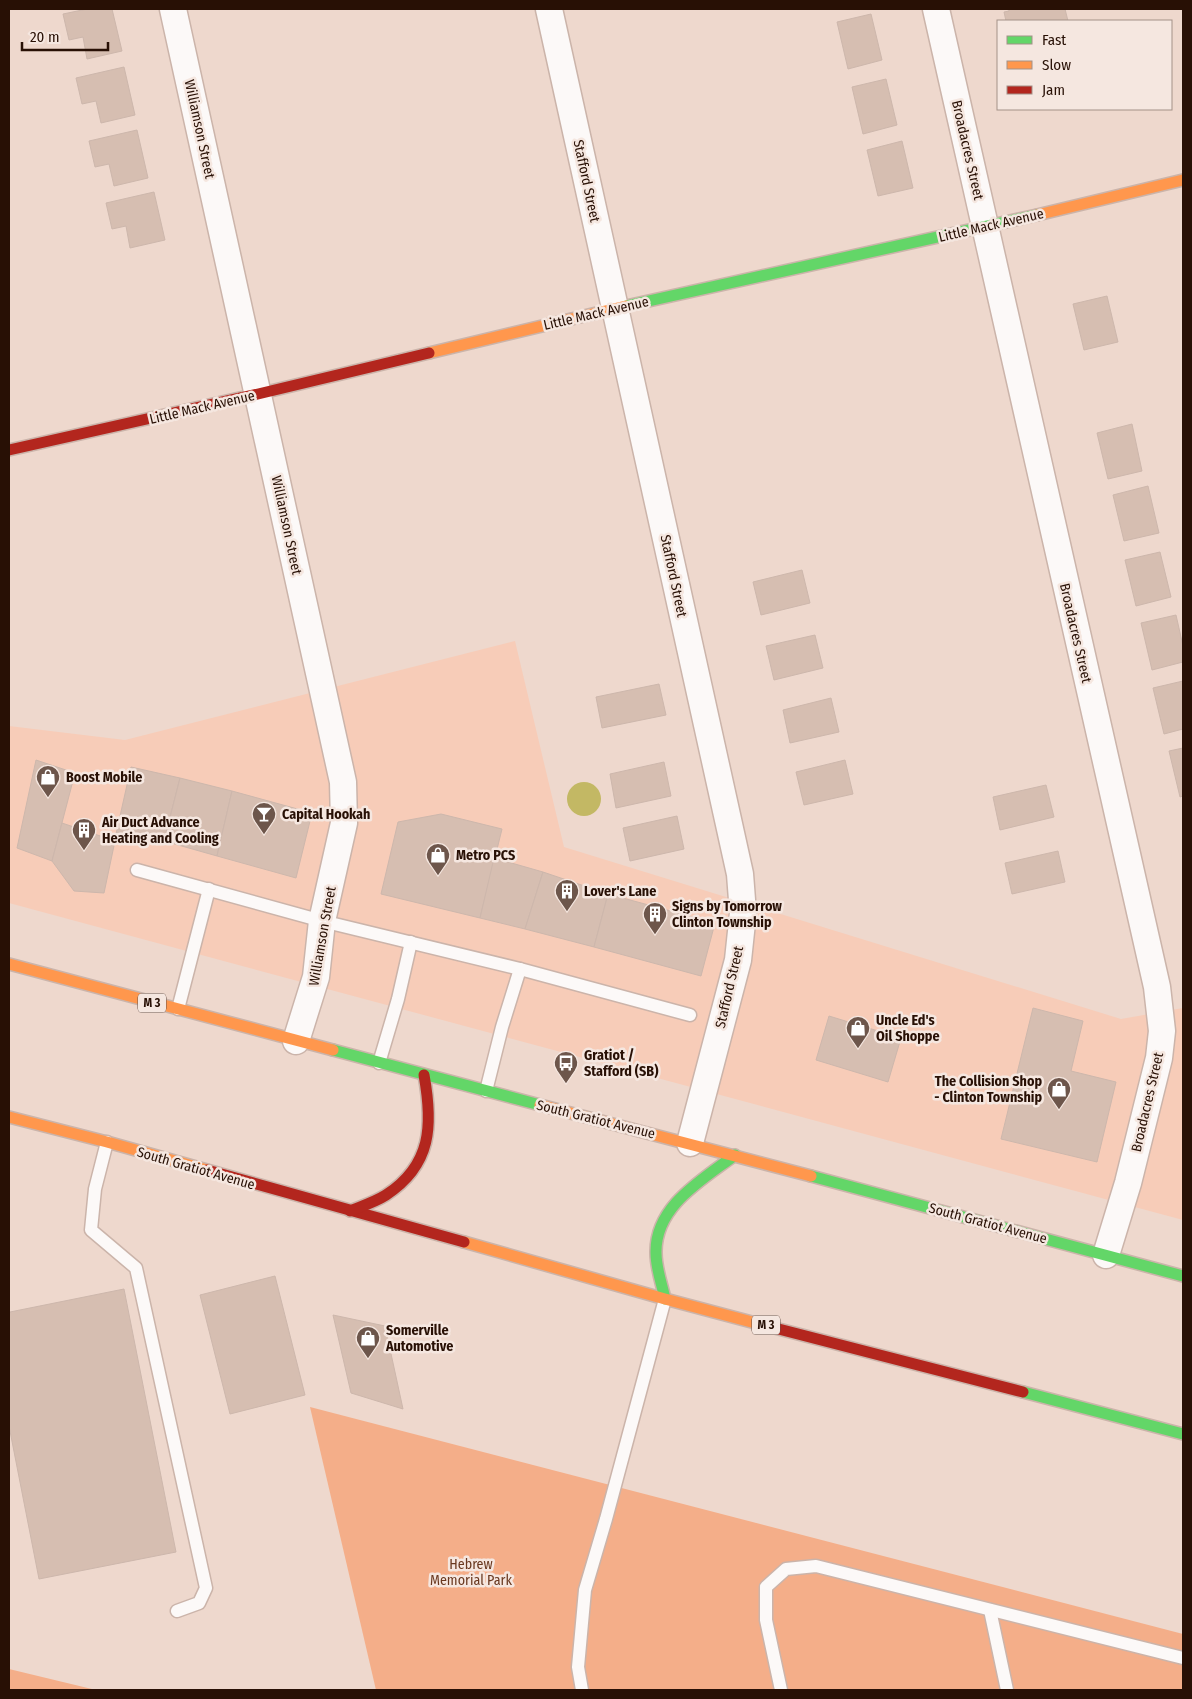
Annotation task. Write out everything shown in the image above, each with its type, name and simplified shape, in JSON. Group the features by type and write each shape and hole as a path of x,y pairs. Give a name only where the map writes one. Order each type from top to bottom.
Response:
{"main road":[{"name":"Little Mack Avenue","path":"9,450 258,394 615,308 985,227 1183,180"},
{"name":"South Gratiot Avenue","path":"9,964 424,1075 690,1143 1183,1276"},
{"path":"350,1211 385,1196 409,1176 424,1156 430,1129 430,1102 424,1075"},
{"name":"M 3","path":"9,1117 107,1142"},
{"name":"South Gratiot Avenue","path":"107,1142 665,1299 1183,1434"},
{"path":"665,1299 656,1253 657,1230 668,1210 735,1155"}],"street":[{"name":"Williamson Street","path":"173,9 343,782 344,823 322,921 316,977 296,1041"},
{"name":"Stafford Street","path":"549,9 741,884 743,913 738,960 690,1143"},
{"name":"Broadacres Street","path":"936,9 1160,1011 1162,1031 1159,1058 1128,1183 1106,1255"}],"lane":[{"path":"137,870 322,921 520,969 690,1015"},
{"path":"178,1010 208,889"},
{"path":"379,1063 398,999 411,942"},
{"path":"486,1091 502,1027 520,969"},
{"path":"107,1142 95,1189 90,1230 136,1268 206,1588 199,1604 177,1611"},
{"path":"582,1690 578,1667 585,1590 665,1299"},
{"path":"781,1690 766,1620 766,1587 786,1569 816,1566 1183,1658"},
{"path":"990,1610 1006,1690"}],"shaded area":[{"path":"515,641 564,847 1121,1019 1183,1008 1183,1220 9,903 9,726 125,740"},
{"path":"584,782 591,783 596,787 600,792 600,806 596,811 591,815 584,816 577,815 572,811 568,806 567,799 568,792 572,787 577,783"}],"green space":[{"name":"Hebrew Memorial Park","path":"310,1407 1183,1634 1183,1690 376,1690"},
{"path":"9,1669 96,1690 9,1690"}],"building":[{"path":"87,9 112,9 122,51 87,59 83,37 69,40 63,14"},
{"path":"1009,9 1065,9 1068,20 1006,20 1004,12 1009,11"},
{"path":"871,14 882,60 848,69 837,22"},
{"path":"124,67 135,115 101,123 96,101 82,104 76,78"},
{"path":"886,79 897,125 863,134 852,87"},
{"path":"137,130 148,178 114,186 109,164 95,167 89,141"},
{"path":"902,141 913,188 878,196 867,150"},
{"path":"154,192 165,240 130,248 126,226 112,229 106,203"},
{"path":"1107,296 1118,342 1084,350 1073,304"},
{"path":"1132,424 1142,471 1108,479 1097,433"},
{"path":"1148,486 1159,533 1124,541 1113,495"},
{"path":"1160,552 1171,597 1136,606 1125,560"},
{"path":"802,570 810,603 761,615 753,582"},
{"path":"1176,615 1183,646 1183,662 1152,670 1141,623"},
{"path":"815,635 823,668 774,680 766,646"},
{"path":"1183,681 1183,729 1164,734 1153,688"},
{"path":"659,684 666,715 602,728 596,697"},
{"path":"831,698 839,732 790,743 783,710"},
{"path":"1183,748 1183,796 1180,797 1169,751"},
{"name":"Boost Mobile","path":"36,760 75,773 52,861 17,848"},
{"path":"845,760 853,794 804,805 796,772"},
{"path":"664,762 671,796 616,808 610,774"},
{"path":"131,767 180,778 164,841 116,834"},
{"path":"180,778 232,791 217,856 164,841"},
{"path":"1046,785 1054,817 1000,830 993,797"},
{"name":"Capital Hookah","path":"232,791 312,813 296,878 217,856"},
{"name":"Metro PCS","path":"441,814 502,829 480,918 381,894 398,822"},
{"path":"677,816 684,849 630,861 623,828"},
{"name":"Air Duct Advance Heating and Cooling","path":"62,823 115,841 104,893 74,891 52,861"},
{"path":"1058,851 1065,882 1012,894 1005,863"},
{"path":"494,858 543,872 525,929 480,918"},
{"name":"Lover's Lane","path":"543,872 608,894 594,947 525,929"},
{"name":"Signs by Tomorrow Clinton Township","path":"608,894 715,923 701,976 594,947"},
{"name":"The Collision Shop - Clinton Township","path":"1033,1008 1083,1021 1071,1071 1116,1082 1097,1162 1001,1139"},
{"name":"Uncle Ed's Oil Shoppe","path":"829,1016 901,1038 888,1082 816,1060"},
{"path":"275,1276 305,1395 230,1414 200,1295"},
{"path":"124,1289 176,1552 39,1579 9,1426 9,1315 10,1312"},
{"name":"Somerville Automotive","path":"333,1315 385,1326 403,1409 351,1393"}],"traffic: fast":[{"path":"626,306 1037,215"},
{"path":"333,1050 540,1105"},
{"path":"665,1299 656,1259 658,1236 663,1221 683,1196 735,1155"},
{"path":"811,1176 1183,1276"},
{"path":"1023,1392 1183,1434"}],"traffic: slow":[{"path":"1037,215 1183,180"},
{"path":"429,353 626,306"},
{"path":"9,964 333,1050"},
{"path":"540,1105 811,1176"},
{"path":"9,1117 207,1170"},
{"path":"464,1242 767,1326"}],"traffic: jam":[{"path":"9,450 429,353"},
{"path":"350,1211 386,1195 413,1171 421,1157 428,1127 427,1093 424,1075"},
{"path":"207,1170 464,1242"},
{"path":"767,1326 1023,1392"}],"place":[{"name":"Boost Mobile","path":"48,798"},
{"name":"Capital Hookah","path":"264,835"},
{"name":"Air Duct Advance Heating and Cooling","path":"84,851"},
{"name":"Metro PCS","path":"438,876"},
{"name":"Lover's Lane","path":"567,912"},
{"name":"Signs by Tomorrow Clinton Township","path":"655,935"},
{"name":"Uncle Ed's Oil Shoppe","path":"858,1049"},
{"name":"Gratiot / Stafford (SB)","path":"566,1084"},
{"name":"The Collision Shop - Clinton Township","path":"1059,1110"},
{"name":"Somerville Automotive","path":"368,1359"}]}
